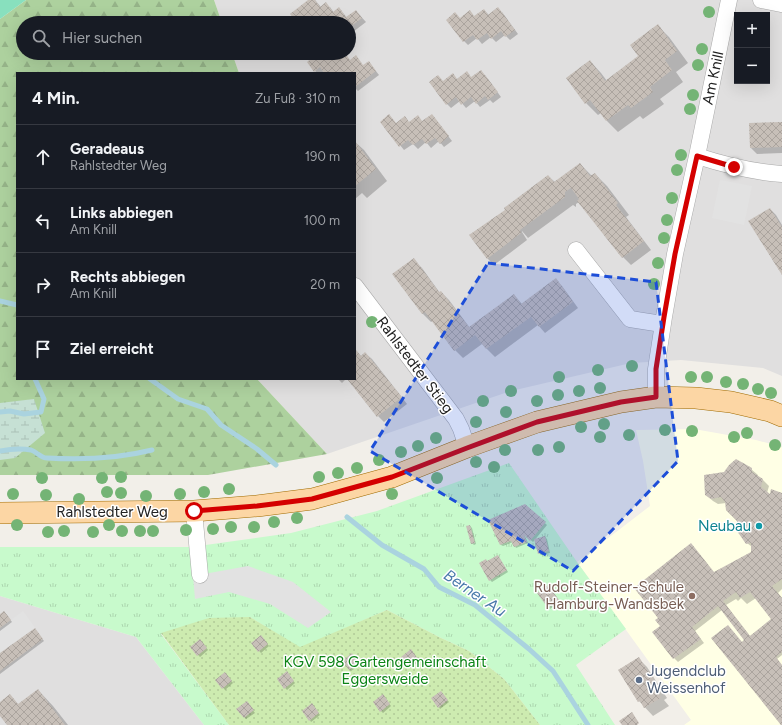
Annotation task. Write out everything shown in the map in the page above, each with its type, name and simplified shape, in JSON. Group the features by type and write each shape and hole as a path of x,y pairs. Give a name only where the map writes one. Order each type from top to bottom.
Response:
{"main road":[{"name":"Rahlstedter Weg","path":"0,513 194,511 257,506 312,499 392,477 537,422 621,402 656,397 696,398 731,402 770,411 782,416"}],"street":[{"name":"Am Knill","path":"656,397 656,369 662,324 675,254 729,0"},
{"path":"761,0 781,4"},
{"path":"697,156 734,167 782,174"},
{"path":"576,250 630,319 662,324"},
{"name":"Rahlstedter Stieg","path":"356,287 456,419 467,448"},
{"path":"194,511 200,575"}],"highlighted area":[{"path":"488,263 656,282 678,461 573,571 370,451"}],"shaded area":[{"path":"214,0 782,0 782,376 763,368 681,360 631,363 511,391 327,454 258,380 356,380 356,72 239,72 234,60 356,60 356,16 220,16"},
{"path":"720,180 752,186 744,225 712,218"},
{"name":"Rudolf-Steiner-Schule Hamburg-Wandsbek","path":"694,429 756,440 782,447 782,725 684,725 691,720 577,562 650,506 643,461 636,430"},
{"path":"248,566 293,582 331,612 308,628 270,604 229,592 195,599 193,576"},
{"path":"0,596 136,637 204,725 0,725"},
{"path":"4,611 11,620 23,611 43,639 0,671 0,614"}],"green space":[{"path":"0,0 26,0 0,19"},
{"path":"26,0 214,0 220,16 16,16 16,60 234,60 239,72 16,72 16,380 258,380 327,454 208,475 0,475 0,19"},
{"path":"34,399 45,433 15,458 0,460 0,403"},
{"path":"509,463 577,562 626,629 576,665 615,725 540,725 504,679 469,651 387,610 300,648 250,617 161,634 229,725 204,725 136,637 0,596 0,547 191,547 291,533 377,511"},
{"name":"KGV 598 Gartengemeinschaft Eggersweide","path":"387,610 469,651 504,679 540,725 229,725 161,633 209,618 250,617 300,647"}],"building":[{"path":"308,0 315,0 320,7 326,2 333,12 339,7 345,16 292,16 290,14"},
{"path":"498,7 515,30 505,37 501,31 491,39 487,33 477,40 473,35 463,42 446,20 455,12 460,18 470,10 474,16 484,9 488,15"},
{"path":"356,10 362,18 356,23 356,16 347,16"},
{"path":"658,24 677,51 665,60 672,70 650,87 653,92 631,108 628,105 606,121 590,100 585,104 566,78 590,60 605,81 638,56 630,45"},
{"path":"356,55 363,65 369,61 376,71 356,86 356,72 323,72 320,67 314,72 307,62 309,60 356,60"},
{"path":"481,70 498,92 488,100 485,96 476,104 471,97 461,105 456,97 446,105 429,82 438,75 443,81 453,73 457,79 467,71 471,77"},
{"path":"389,114 396,123 405,116 409,122 418,115 422,121 432,114 449,136 440,144 435,138 426,144 422,139 413,145 408,140 399,147 380,122"},
{"path":"782,122 782,147 750,148 749,123"},
{"path":"356,142 376,169 356,185"},
{"path":"580,163 590,176 595,173 618,203 616,205 644,241 622,258 577,201 579,199 571,188 565,192 565,197 520,230 521,233 487,259 469,235 505,210 504,208 548,175 554,182"},
{"path":"770,208 782,227 782,275 748,221"},
{"path":"414,258 439,292 441,291 469,327 514,294 521,304 556,278 573,302 539,327 531,317 486,349 475,335 454,351 425,312 422,314 392,274"},
{"path":"356,350 361,356 365,352 402,397 377,417 348,380 356,380"},
{"path":"736,459 752,468 752,472 763,479 761,487 770,494 771,489 782,493 782,579 772,586 782,598 782,652 776,657 782,665 782,725 711,638 728,625 742,642 744,640 718,606 692,627 701,639 673,659 652,632 660,626 655,620 658,618 634,588 691,543 714,572 751,552 751,543 746,544 737,531 737,521 726,510 725,502 721,497 711,499 705,495 704,475 724,472","holes":["736,592 740,598 750,592 771,619 750,636 723,601"]},
{"path":"525,504 546,522 530,541 524,535 527,542 514,547 511,541 500,545 488,520"},
{"path":"470,525 475,543 471,544 466,526"},
{"path":"545,536 549,551 538,554 534,539"},
{"path":"498,555 507,570 489,581 479,563 486,559 487,561"},
{"path":"548,585 559,600 548,608 537,593"},
{"path":"4,611 11,620 0,628 0,614"},
{"path":"35,628 43,639 0,671 0,653"},
{"path":"261,635 268,644 258,652 251,643"},
{"path":"200,639 207,648 197,656 190,647"},
{"path":"411,649 418,659 408,667 401,657"},
{"path":"352,653 359,663 349,670 342,661"},
{"name":"Jugendclub Weissenhof","path":"639,657 660,690 657,691 661,698 644,708 640,701 638,702 618,670"},
{"path":"287,671 294,681 284,689 277,679"},
{"path":"225,672 232,681 222,689 215,680"},
{"path":"38,689 65,725 7,725 0,716 0,702 10,694 18,704"},
{"path":"441,691 448,700 438,708 431,698"},
{"path":"383,694 390,704 380,712 373,702"},
{"path":"247,701 254,710 244,718 236,709"},
{"path":"312,703 319,713 309,721 302,711"},
{"path":"632,712 639,723 637,725 622,725 619,721"}],"waterway":[{"name":"Berner Au","path":"0,301 16,305"},
{"path":"0,412 10,411 24,414 41,412 44,399 35,380"},
{"name":"Berner Au","path":"151,380 178,399 207,409 221,425 257,449 276,465"},
{"path":"0,451 27,449 45,458 73,459 113,457 152,450"},
{"name":"Berner Au","path":"347,517 382,545 424,569 439,587 475,605 529,649 553,671 588,725"}],"place":[{"name":"Neubau","path":"759,526"},
{"name":"Rudolf-Steiner-Schule Hamburg-Wandsbek","path":"692,596"},
{"name":"Jugendclub Weissenhof","path":"639,680"}],"route":[{"path":"194,511 257,506 312,499 392,477 537,422 621,402 656,397 656,369 664,317 675,254 697,156 734,167"}]}
